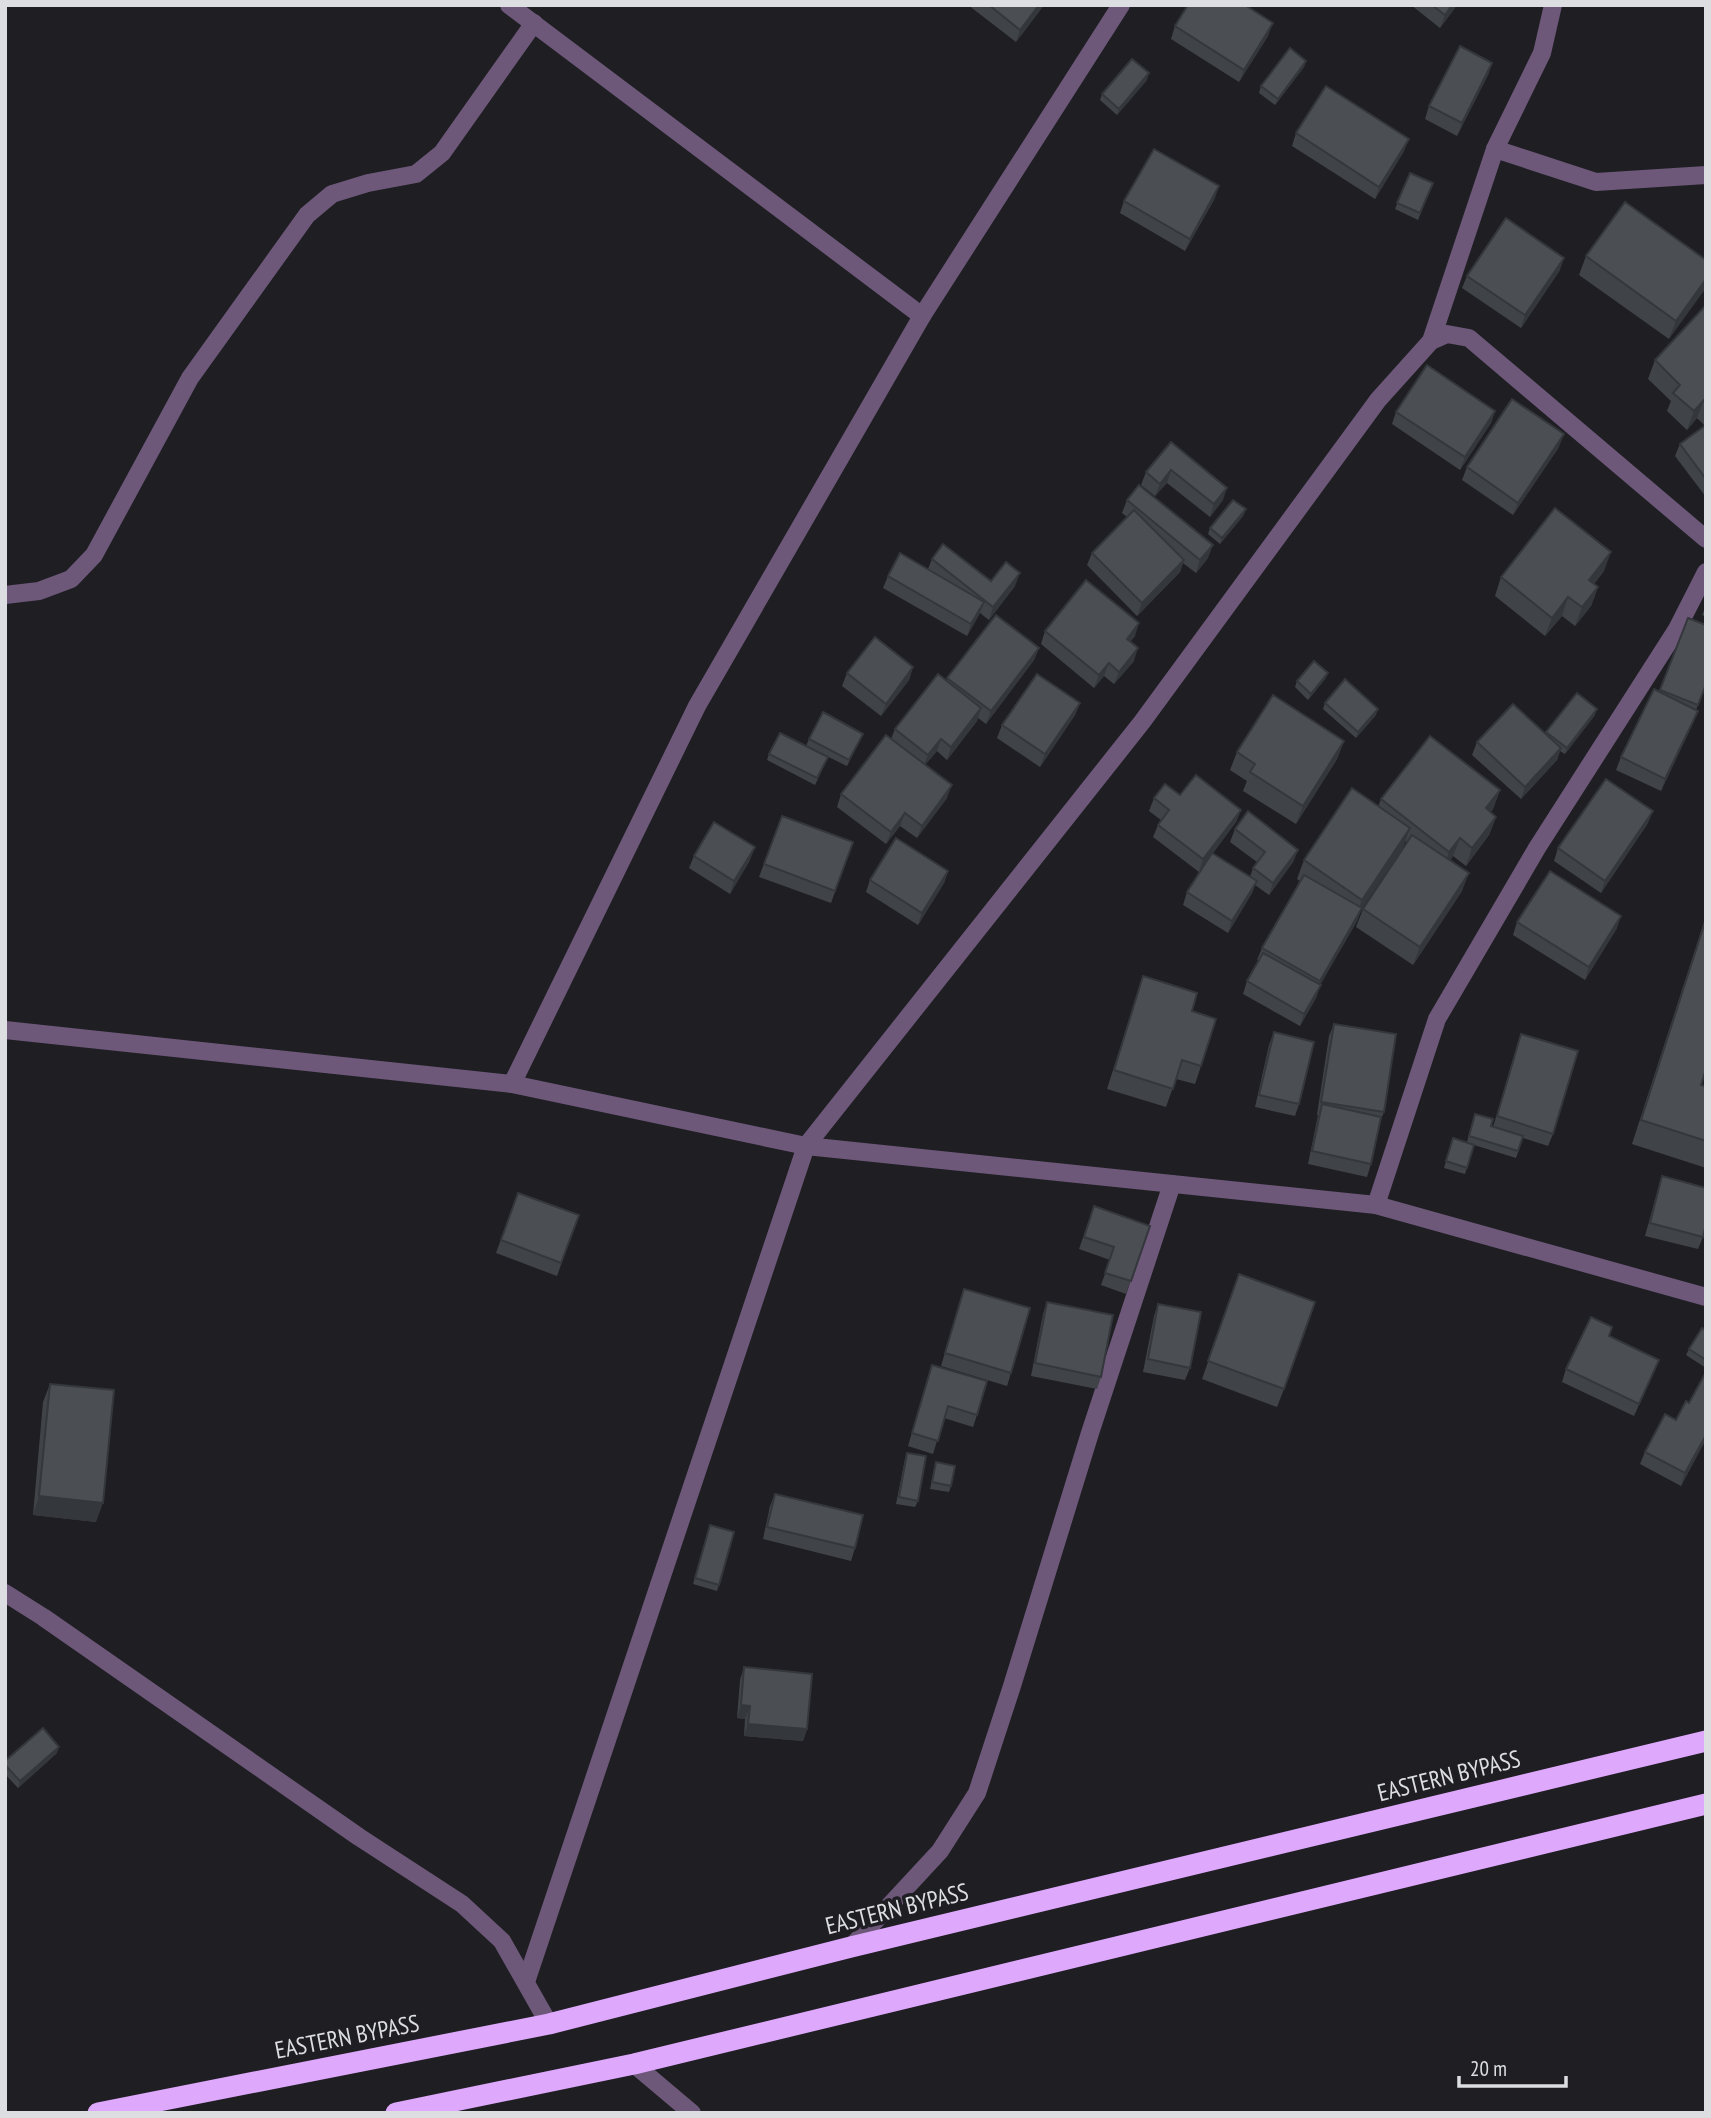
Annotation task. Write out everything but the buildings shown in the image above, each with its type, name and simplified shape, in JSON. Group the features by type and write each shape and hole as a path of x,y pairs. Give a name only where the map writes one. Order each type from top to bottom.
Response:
{"highway":[{"name":"EASTERN BYPASS","path":"98,2113 549,2024 851,1947 1706,1741"},
{"path":"396,2113 634,2064 1706,1804"}],"street":[{"path":"509,5 922,316"},
{"path":"512,1084 697,706 922,316 1121,5"},
{"path":"526,1982 806,1146 1142,722 1378,400 1431,341 1494,149 1542,53 1553,5"},
{"path":"5,595 39,591 71,579 94,555 190,378 307,215 332,194 368,183 416,174 442,153 534,23"},
{"path":"1494,149 1596,182 1706,175"},
{"path":"1431,341 1447,334 1469,338 1706,539"},
{"path":"1376,1205 1437,1018 1537,848 1677,629 1706,572"},
{"path":"5,1030 512,1084 806,1146 1376,1205 1706,1297"},
{"path":"851,1947 940,1851 976,1793 1172,1184"},
{"path":"5,1593 359,1837 462,1904 502,1941 549,2024"},
{"path":"634,2064 692,2113"}]}
